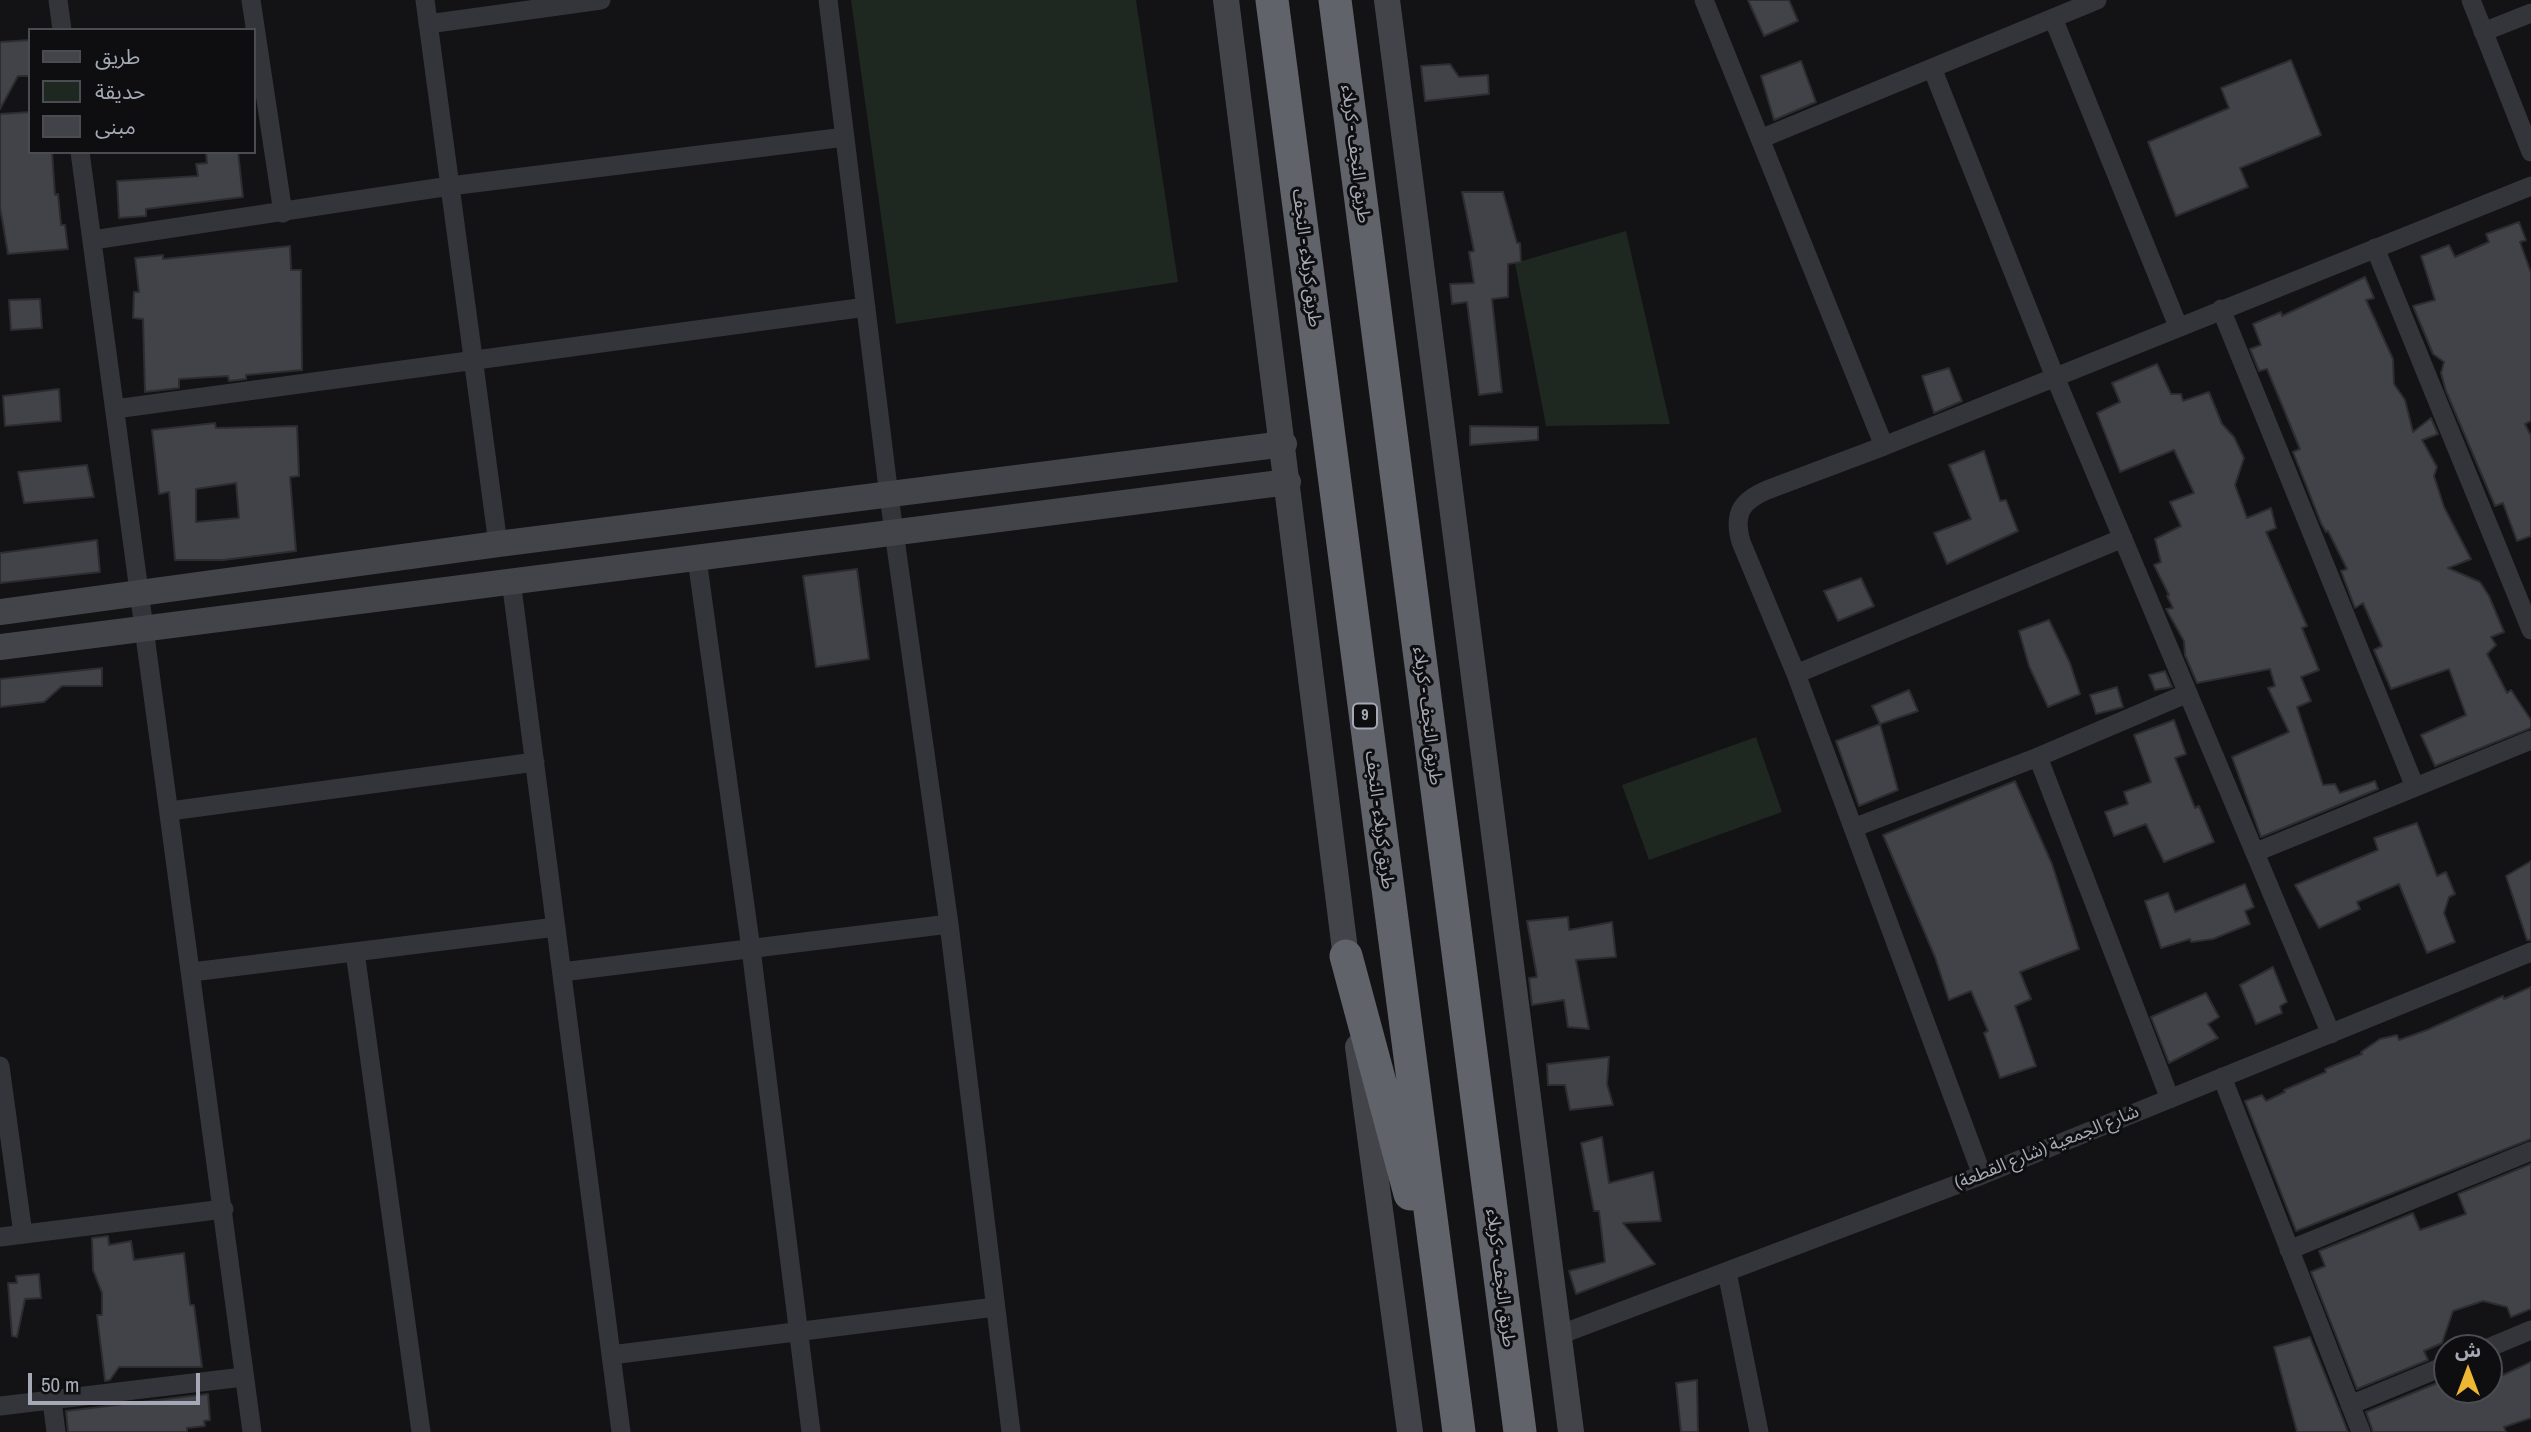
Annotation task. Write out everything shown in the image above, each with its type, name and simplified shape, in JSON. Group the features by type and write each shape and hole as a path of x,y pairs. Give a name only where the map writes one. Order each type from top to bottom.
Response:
{"highway":[{"name":"طريق کربلاء - النجف","path":"1272,0 1459,1432"},
{"name":"طريق النجف - کربلاء","path":"1335,0 1520,1432"},
{"path":"1346,956 1443,1315"}],"main road":[{"path":"1226,0 1284,444 1346,956 1410,1432"},
{"path":"1387,0 1571,1432"},
{"path":"0,612 498,544 1284,444"},
{"path":"0,648 511,580 697,559 894,531 1288,482"},
{"path":"840,502 848,519 846,530 840,539"},
{"path":"178,589 174,607 184,623"},
{"path":"102,598 112,616 106,634"}],"street":[{"path":"58,0 62,28"},
{"path":"251,0 255,28"},
{"path":"425,0 498,544"},
{"path":"428,24 601,0"},
{"path":"828,0 894,531 949,924 1011,1432"},
{"path":"1704,0 1884,446"},
{"path":"2471,0 2531,152"},
{"path":"1760,139 2086,2"},
{"path":"2483,32 2531,13"},
{"path":"2053,18 2178,326"},
{"path":"256,33 283,213"},
{"path":"1932,68 2055,377 2331,1034"},
{"path":"93,240 450,186 845,137"},
{"path":"80,154 252,1432"},
{"path":"1982,1175 1796,674 1741,542 1737,527 1739,508 1749,497 1884,446 2531,186"},
{"path":"2375,248 2531,630"},
{"path":"115,409 473,358 866,307"},
{"path":"2221,309 2415,787"},
{"path":"1796,674 2123,538"},
{"path":"697,559 751,949 811,1432"},
{"path":"511,580 621,1432"},
{"path":"1853,828 2038,757 2188,693"},
{"path":"2256,852 2531,740"},
{"path":"2038,757 2170,1099"},
{"path":"170,811 535,762"},
{"path":"562,972 949,924"},
{"path":"192,972 556,927"},
{"path":"355,952 421,1432"},
{"name":"شارع الجمعية (شارع القطعة)","path":"1559,1335 1982,1175 2531,953"},
{"path":"0,1066 23,1234"},
{"path":"2222,1077 2361,1432"},
{"path":"2290,1250 2531,1151"},
{"path":"0,1237 224,1209"},
{"path":"1727,1272 1759,1432"},
{"path":"611,1355 995,1307"},
{"path":"2503,1342 2531,1330"},
{"path":"2350,1405 2433,1371"},
{"path":"0,1406 243,1377"},
{"path":"52,1401 56,1432"}],"green space":[{"path":"851,0 1136,0 1178,282 896,324"},
{"path":"1626,231 1670,424 1546,426 1515,263"},
{"path":"1756,737 1782,812 1649,860 1622,785"}],"building":[{"path":"1748,0 1789,0 1798,21 1764,36"},
{"path":"28,40 28,76 18,76 0,109 0,42"},
{"path":"2291,60 2321,135 2240,168 2248,187 2176,216 2148,142 2229,108 2221,88"},
{"path":"1801,61 1816,102 1774,120 1761,76"},
{"path":"1450,64 1459,77 1488,75 1489,94 1425,101 1421,66"},
{"path":"28,112 28,154 52,154 55,195 58,194 61,225 65,225 68,249 8,254 0,207 0,114"},
{"path":"206,154 238,154 243,197 146,209 146,216 119,218 117,181 198,176 196,164 207,163"},
{"path":"1462,192 1503,192 1517,243 1520,243 1521,262 1508,264 1508,297 1492,299 1502,392 1479,395 1467,302 1452,304 1450,284 1474,283 1469,252 1474,251"},
{"path":"2519,222 2526,240 2520,242 2531,273 2531,421 2525,424 2531,436 2531,536 2517,541 2503,503 2495,506 2446,391 2441,373 2444,362 2433,354 2413,306 2435,300 2421,256 2449,245 2455,257 2489,242 2486,234"},
{"path":"290,246 291,270 301,270 302,370 246,375 246,379 229,381 228,376 179,379 179,388 145,392 143,319 133,318 134,292 139,292 135,258 163,255 163,259"},
{"path":"2365,277 2374,298 2366,300 2393,359 2394,384 2405,400 2413,432 2431,418 2438,434 2422,440 2437,467 2434,476 2444,507 2471,559 2448,568 2480,582 2489,596 2504,632 2491,637 2496,645 2487,654 2507,693 2511,690 2531,720 2531,728 2435,766 2421,735 2466,715 2449,669 2391,689 2374,650 2382,646 2363,603 2355,608 2341,571 2347,569 2328,531 2326,532 2321,523 2293,452 2300,449 2267,369 2259,371 2250,349 2261,345 2253,324 2281,312 2282,316"},
{"path":"40,299 42,328 11,330 9,300"},
{"path":"2157,364 2171,394 2181,394 2183,401 2209,392 2222,424 2234,437 2244,458 2235,485 2247,518 2271,508 2276,528 2266,532 2307,626 2302,628 2319,670 2301,677 2311,701 2297,707 2323,785 2335,784 2340,793 2375,781 2378,789 2261,837 2232,757 2289,732 2268,688 2275,686 2270,669 2197,683 2185,655 2184,641 2166,609 2173,608 2167,596 2169,595 2154,565 2161,562 2155,539 2181,526 2170,502 2194,493 2174,450 2120,472 2097,413 2120,402 2112,383"},
{"path":"1949,368 1962,401 1934,413 1922,376"},
{"path":"59,389 61,421 5,426 3,396"},
{"path":"215,423 216,428 297,426 299,476 290,477 296,551 223,560 175,560 169,492 159,494 152,430","holes":["236,483 239,518 196,522 196,489"]},
{"path":"1470,426 1538,427 1538,440 1470,445"},
{"path":"1984,451 2000,501 2006,500 2018,531 1947,564 1934,533 1971,519 1949,465"},
{"path":"87,465 94,497 24,503 18,472"},
{"path":"97,540 100,572 0,583 0,553"},
{"path":"857,569 869,659 816,667 803,576"},
{"path":"1861,578 1874,606 1838,621 1824,591"},
{"path":"2049,620 2070,663 2080,694 2048,707 2029,666 2019,631"},
{"path":"102,668 102,686 62,686 44,702 0,707 0,679"},
{"path":"2165,671 2172,687 2155,690 2149,675"},
{"path":"2117,687 2123,707 2096,714 2090,695"},
{"path":"1909,690 1918,711 1880,724 1872,706"},
{"path":"2174,720 2186,754 2175,758 2195,808 2199,806 2214,842 2164,862 2146,824 2114,836 2105,812 2128,804 2124,792 2151,782 2134,735"},
{"path":"1880,724 1898,790 1859,806 1836,741"},
{"path":"2015,781 2052,864 2079,949 2020,972 2031,999 2015,1006 2036,1066 2000,1078 1984,1033 1988,1031 1971,991 1949,1000 1935,957 1883,835"},
{"path":"2417,823 2437,876 2446,872 2455,894 2449,897 2444,913 2455,942 2427,953 2399,884 2357,902 2360,909 2319,928 2295,885 2378,850 2374,838"},
{"path":"2531,861 2531,940 2527,940 2506,876"},
{"path":"2245,884 2254,907 2245,911 2250,924 2213,939 2191,942 2190,939 2161,948 2145,901 2168,893 2175,912"},
{"path":"1568,917 1569,930 1612,922 1616,957 1576,960 1589,1029 1568,1027 1564,1000 1532,1005 1529,978 1537,977 1527,921"},
{"path":"2273,967 2287,1002 2280,1006 2282,1013 2256,1024 2240,985"},
{"path":"2531,987 2531,1139 2296,1231 2245,1101 2262,1095 2266,1101 2326,1072 2325,1069 2362,1054 2361,1052 2380,1039 2397,1035 2399,1040"},
{"path":"2206,993 2219,1017 2208,1024 2218,1038 2169,1063 2151,1017"},
{"path":"1609,1057 1607,1084 1613,1105 1570,1110 1565,1085 1548,1085 1547,1064"},
{"path":"1602,1137 1609,1183 1653,1172 1661,1221 1623,1223 1655,1264 1576,1294 1569,1271 1605,1262 1599,1211 1594,1211 1581,1143"},
{"path":"2531,1164 2531,1309 2511,1317 2507,1307 2483,1301 2453,1311 2445,1334 2433,1334 2433,1347 2424,1351 2428,1360 2357,1389 2311,1272 2325,1266 2319,1251 2413,1213 2420,1230 2466,1214 2458,1194"},
{"path":"108,1236 109,1245 131,1241 134,1260 184,1253 190,1305 194,1305 202,1367 119,1367 110,1380 105,1381 97,1315 102,1315 102,1293 93,1270 92,1238"},
{"path":"39,1274 41,1298 25,1299 17,1337 12,1336 8,1283 17,1283 16,1276"},
{"path":"2310,1337 2348,1432 2297,1432 2274,1347"},
{"path":"2531,1362 2531,1418 2504,1427 2506,1432 2373,1432 2366,1412 2433,1385 2433,1404 2503,1404 2503,1375"},
{"path":"1697,1380 1698,1432 1681,1432 1676,1383"},
{"path":"208,1394 210,1420 204,1421 205,1426 187,1428 187,1432 68,1432 66,1411"}]}
